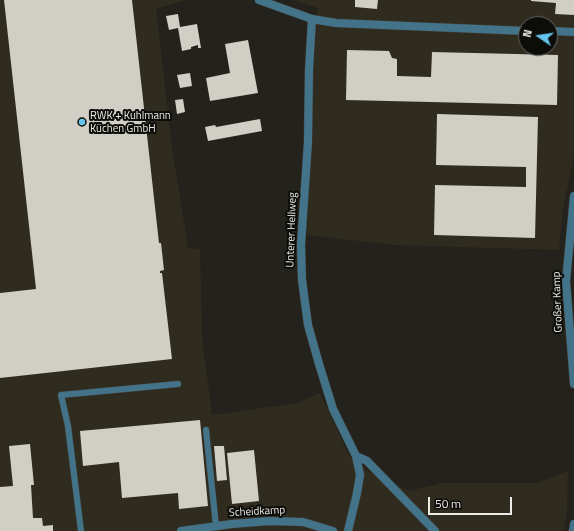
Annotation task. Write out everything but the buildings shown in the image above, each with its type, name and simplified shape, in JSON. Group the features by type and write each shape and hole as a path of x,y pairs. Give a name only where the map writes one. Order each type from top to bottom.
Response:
{"street":[{"path":"259,0 312,19 352,25 518,31"},
{"name":"Unterer Hellweg","path":"312,19 309,70 308,142 300,245 308,325 333,410 356,456 360,475 348,531"},
{"path":"558,32 574,32"},
{"name":"Großer Kamp","path":"574,196 566,281 574,384"},
{"name":"Unterer Hellweg","path":"356,456 366,461 435,531"},
{"name":"Scheidkamp","path":"181,531 269,521 303,522 333,531"},
{"path":"573,531 574,524"}],"lane":[{"path":"81,531 68,426 61,395 178,384"},
{"path":"206,430 216,526"}],"shaded area":[{"path":"0,0 186,0 156,9 172,147 188,248 200,249 202,337 212,415 297,403 320,393 348,454 368,471 409,491 442,483 536,483 568,471 567,510 564,531 0,531"},
{"path":"293,0 574,0 574,157 563,208 559,250 394,245 307,235 313,70 318,8"}],"place":[{"name":"RWK + Kuhlmann Küchen GmbH","path":"82,122"}]}
